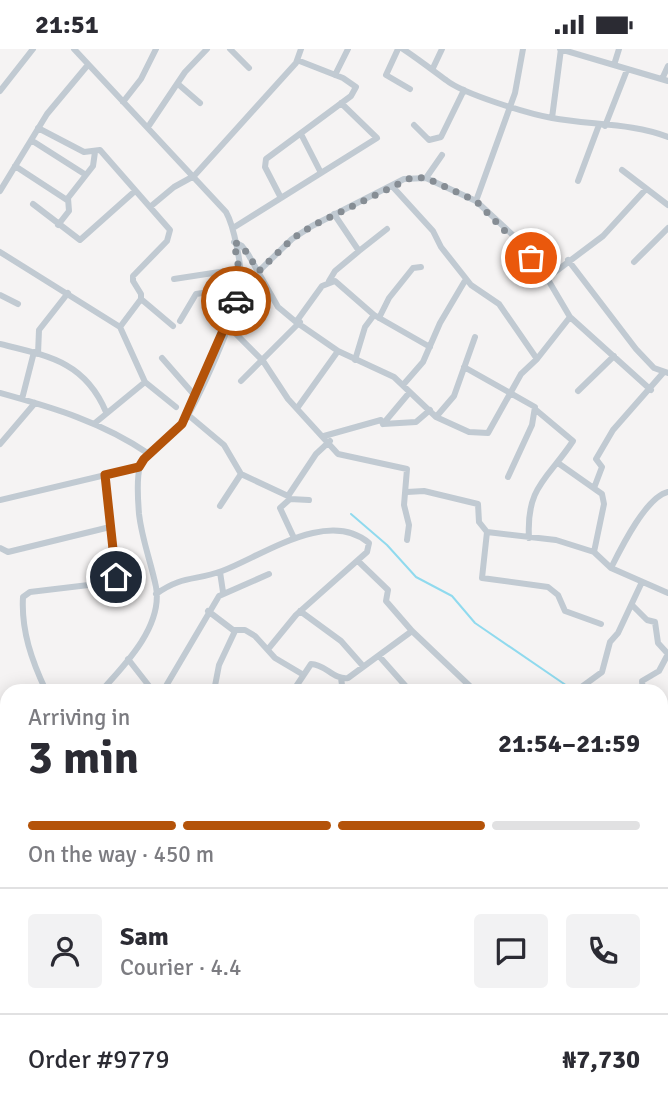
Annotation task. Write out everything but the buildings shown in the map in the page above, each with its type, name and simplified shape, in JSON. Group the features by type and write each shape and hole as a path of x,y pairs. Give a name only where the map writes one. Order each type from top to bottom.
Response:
{"street":[{"path":"0,91 33,49"},
{"path":"123,102 141,79 156,49"},
{"path":"148,127 206,49"},
{"path":"230,49 249,68"},
{"path":"150,207 174,187 194,176 297,59 301,49"},
{"path":"335,75 348,49"},
{"path":"410,89 386,75 400,49 464,90 510,106 552,118 647,131 668,137"},
{"path":"433,68 442,49"},
{"path":"476,201 510,106 523,49"},
{"path":"552,118 563,49 665,80 668,66"},
{"path":"614,65 619,49"},
{"path":"0,500 139,467 149,454 177,431 187,414 227,325 240,287 233,228 226,212 75,50"},
{"path":"281,198 265,167 266,159 341,103 356,87 297,59"},
{"path":"0,191 60,96 88,66"},
{"path":"578,181 627,70"},
{"path":"178,84 200,103"},
{"path":"414,125 431,141 441,137 464,90"},
{"path":"233,228 320,171 377,138 341,103"},
{"path":"38,128 84,152 100,150 170,232 167,241 134,276 133,282 142,294 141,299 120,327"},
{"path":"301,134 320,171"},
{"path":"31,140 86,175"},
{"path":"67,200 93,166 95,152"},
{"path":"426,178 442,155"},
{"path":"15,166 67,200 69,211 58,225"},
{"path":"622,170 668,205"},
{"path":"259,271 292,239 334,214 404,179 426,178 476,201 516,238 547,278 570,317 650,390"},
{"path":"392,186 433,231 441,247 466,279 476,290 497,303 537,359"},
{"path":"547,278 603,236 646,189"},
{"path":"33,204 78,240 83,239 105,215 135,191"},
{"path":"334,214 359,251"},
{"path":"634,261 668,228"},
{"path":"241,381 298,322 335,271 387,229"},
{"path":"234,242 242,246 259,271 278,307 338,351 386,372 436,417 469,432 486,435 521,374 537,359 570,317"},
{"path":"0,252 120,327 145,382 176,407"},
{"path":"568,260 605,309 614,316 627,337 665,373 607,439 596,459 602,467 594,488"},
{"path":"355,360 366,327 413,268 421,267"},
{"path":"174,279 239,269"},
{"path":"403,385 419,367 444,315 466,279"},
{"path":"329,281 339,283 376,316 430,347"},
{"path":"180,321 196,294 240,287"},
{"path":"22,399 36,353 39,330 68,293"},
{"path":"0,295 18,304"},
{"path":"141,299 173,325"},
{"path":"227,325 263,361 298,407 345,458 405,467 409,472 407,540"},
{"path":"436,417 454,396 475,337"},
{"path":"0,344 36,353 65,365 89,380 106,412"},
{"path":"298,407 338,351"},
{"path":"578,391 614,356"},
{"path":"162,358 196,397"},
{"path":"464,367 536,410 573,441 558,463 538,484 528,522 529,538"},
{"path":"95,423 145,382"},
{"path":"0,393 95,423 119,434 149,454"},
{"path":"383,423 409,394"},
{"path":"0,444 36,403"},
{"path":"294,538 279,510 327,439 381,420 383,423 416,422 430,410"},
{"path":"508,477 536,410"},
{"path":"187,414 223,445 241,474 289,498 309,500"},
{"path":"558,463 600,490 604,500 594,552"},
{"path":"106,684 128,659 155,613 156,594 141,533 139,467"},
{"path":"220,506 241,474"},
{"path":"43,684 27,645 22,622 23,597 30,592 113,581 117,573 105,475"},
{"path":"611,568 643,515 666,492 666,482"},
{"path":"407,492 424,491 478,504 479,522 487,532 556,540 594,552 611,568 641,584 668,593"},
{"path":"0,548 8,552 110,527"},
{"path":"156,594 173,582 219,572 294,538 352,532 370,545 358,561 300,611 268,648"},
{"path":"487,532 482,578 548,587 556,592 565,611 601,624"},
{"path":"358,561 388,590 386,601 412,631 468,684"},
{"path":"219,572 223,593"},
{"path":"167,684 208,611 223,593 251,584 270,574"},
{"path":"586,684 602,672 610,642 618,633 641,584"},
{"path":"632,605 647,620 656,622 658,643 668,654 659,671 642,681 642,684"},
{"path":"208,611 235,631 247,631 275,657 302,674"},
{"path":"300,611 341,641 363,666"},
{"path":"215,684 219,665 235,631"},
{"path":"297,684 302,674 314,663 341,678 348,678 412,631"},
{"path":"379,656 404,684"},
{"path":"128,659 148,684"},
{"path":"340,684 341,678"}],"waterway":[{"path":"351,514 387,545 416,577 452,596 475,623 564,684"}],"way so far":[{"path":"236,301 241,281 234,242 242,246 259,271 292,239 312,226 404,179 413,177 426,178 449,191 476,201 516,238 531,258"}],"route":[{"path":"116,577 105,475 139,467 149,454 177,431 196,397 236,301"}]}
